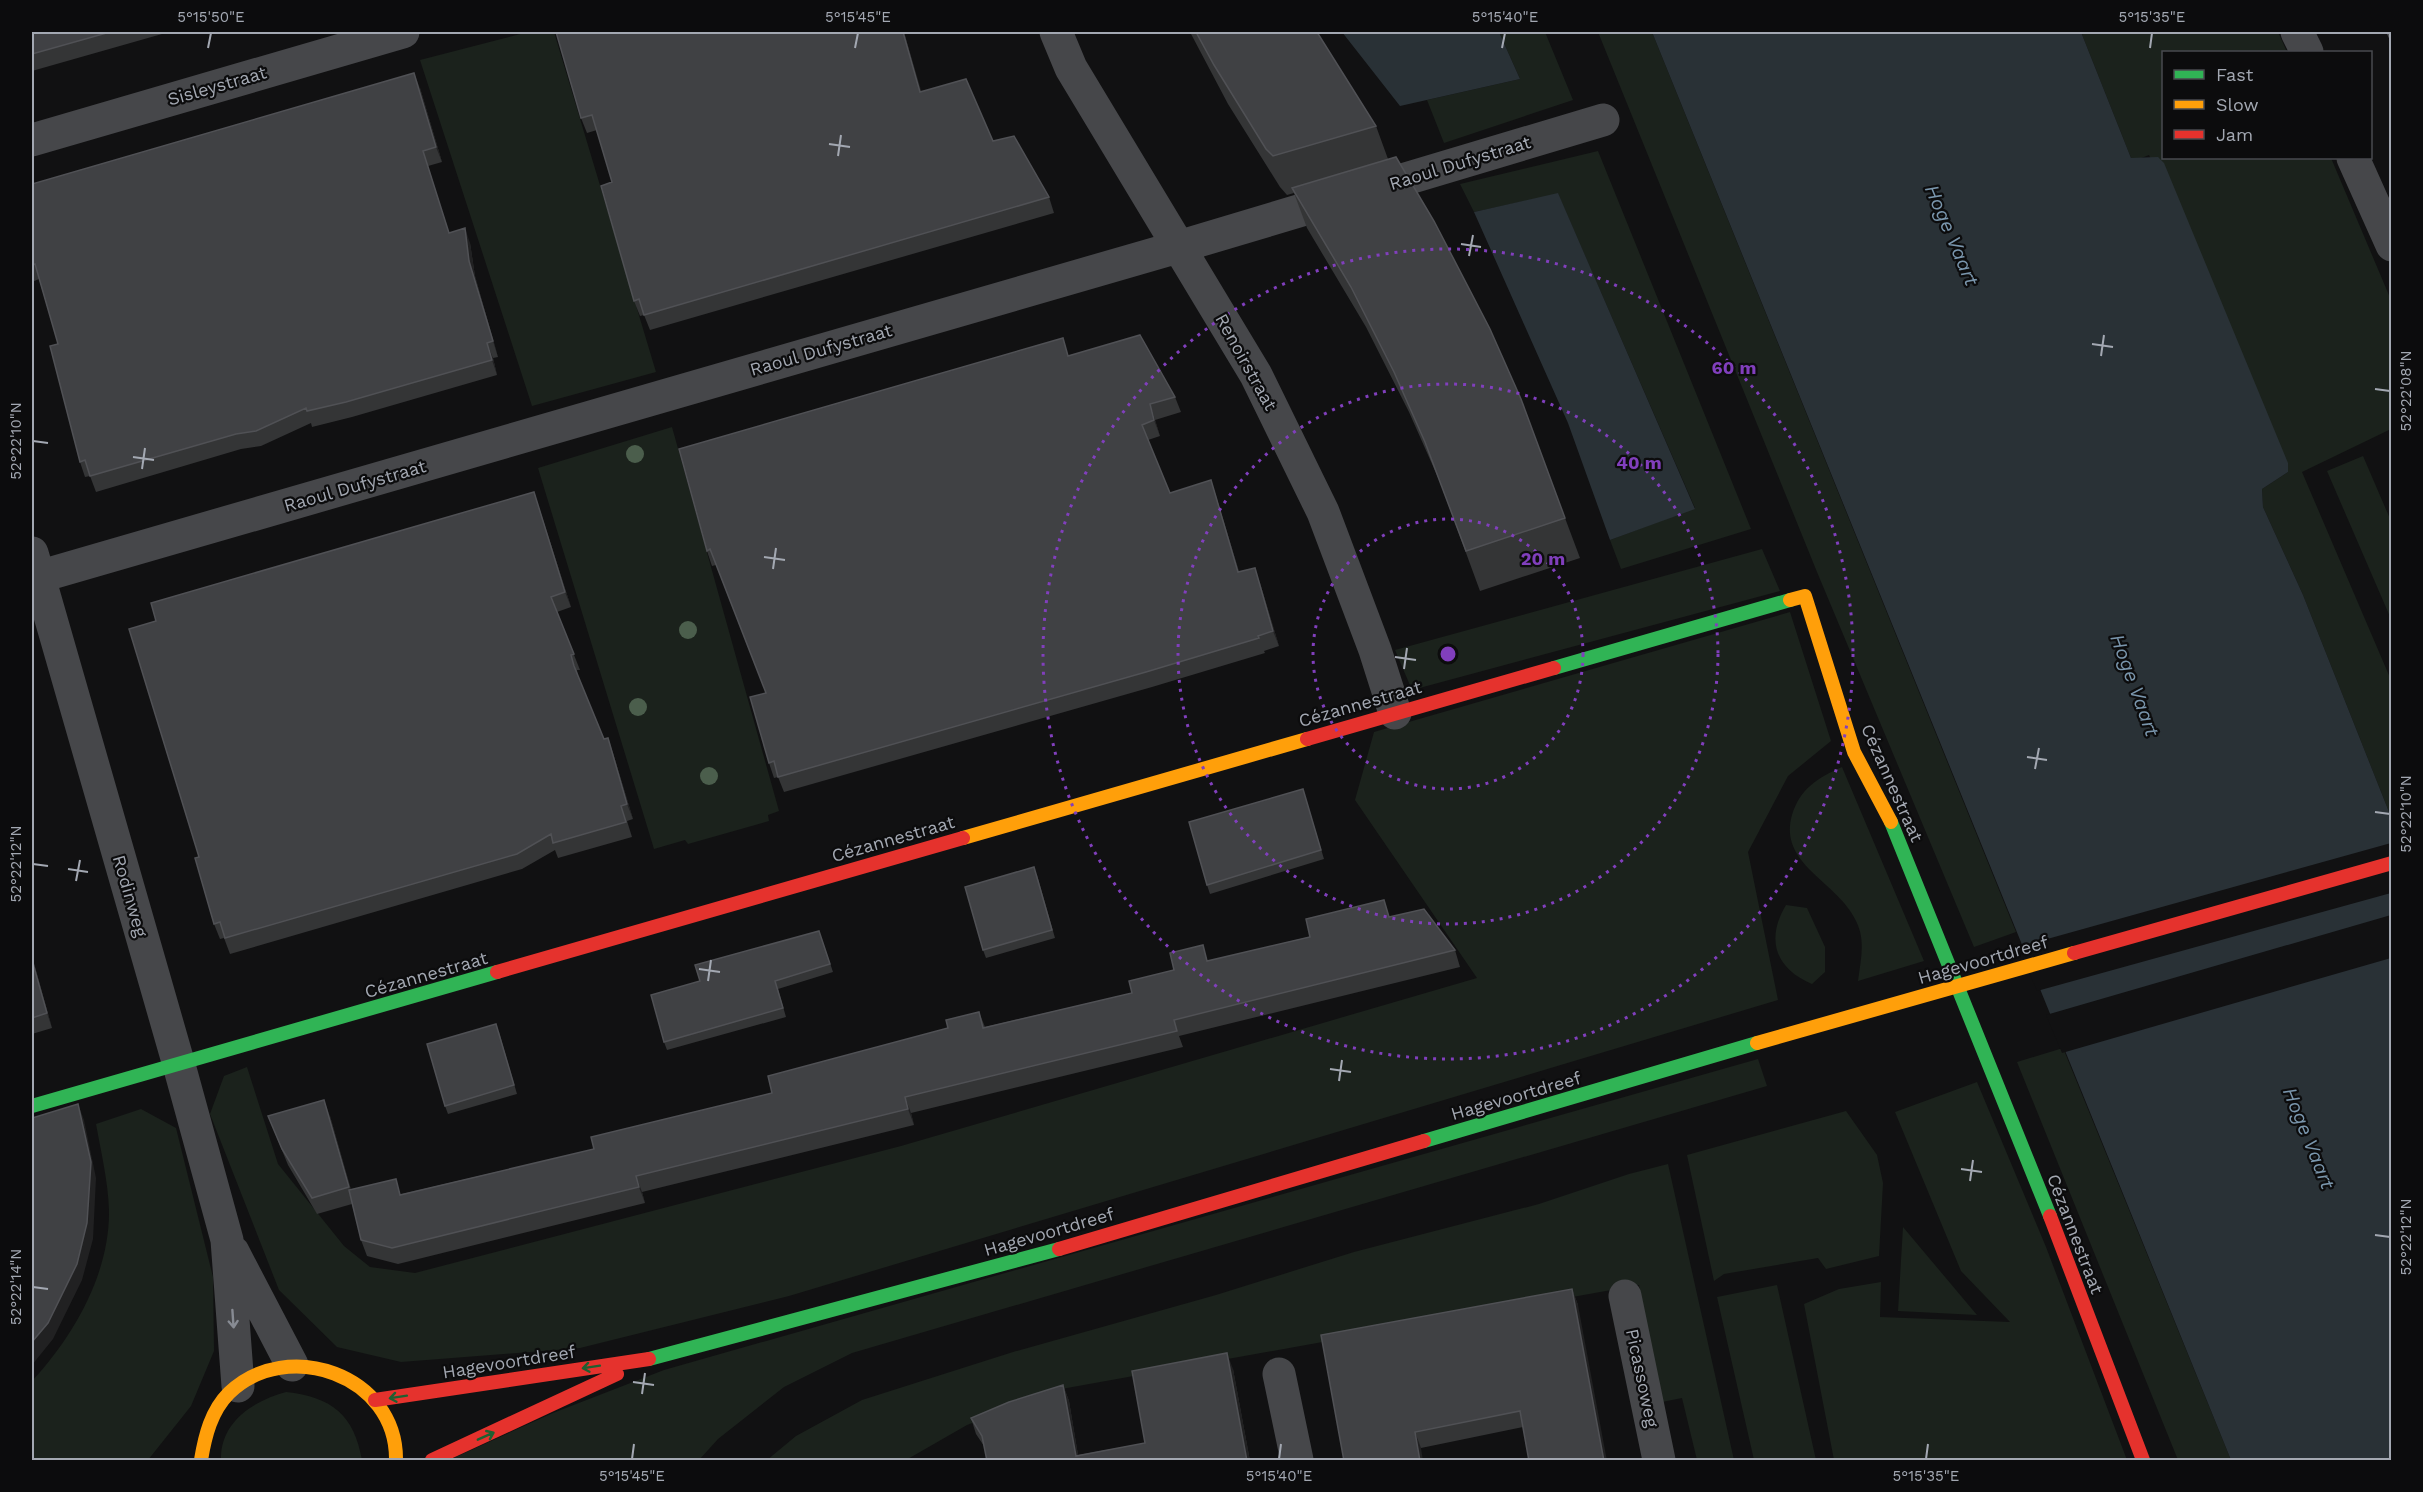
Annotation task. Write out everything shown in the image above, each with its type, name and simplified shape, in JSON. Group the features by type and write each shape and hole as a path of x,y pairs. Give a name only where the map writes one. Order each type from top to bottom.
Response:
{"street":[{"name":"Sisleystraat","path":"32,140 403,32"},
{"name":"Renoirstraat","path":"1056,32 1071,68 1256,375 1323,512 1376,650 1395,712"},
{"path":"2297,32 2306,51"},
{"name":"Raoul Dufystraat","path":"35,565 1178,247 1603,120"},
{"path":"2353,159 2391,245"},
{"name":"Rodinweg","path":"35,565 227,1240 238,1386"},
{"name":"Cézannestraat","path":"32,1106 1395,712 1805,596 1854,752 1894,828 2046,1205 2143,1461"},
{"name":"Hagevoortdreef","path":"375,1400 649,1359 1059,1249 1757,1043 2391,863"},
{"name":"Rodinweg","path":"227,1240 292,1365"},
{"name":"Picassoweg","path":"1625,1296 1659,1461"},
{"name":"Hagevoortdreef","path":"432,1461 649,1359"},
{"path":"201,1460 206,1432 214,1415 238,1386 262,1372 292,1365 323,1368 351,1380 375,1400 390,1427 396,1461"},
{"path":"1279,1374 1297,1461"}],"shaded area":[{"path":"528,32 554,32 656,372 532,406 420,60"},
{"path":"1499,32 1545,32 1573,100 1444,143 1427,100 1520,79"},
{"path":"1598,32 1652,32 2016,932 1974,947 1817,572"},
{"path":"2081,32 2278,32 2287,51 2162,51 2162,159 2331,159 2391,300 2391,429 2302,472 2391,680 2391,817 2303,595 2263,507 2262,489 2288,472 2149,155 2139,159 2131,158"},
{"path":"1598,151 1751,529 1621,569 1610,540 1695,508 1558,194 1474,212 1460,184"},
{"path":"672,427 779,811 768,815 769,821 688,844 685,840 654,849 538,468"},
{"path":"2363,456 2391,521 2391,619 2327,471"},
{"path":"1762,549 1780,591 1412,690 1395,650"},
{"path":"1790,612 1831,741 1788,776 1748,852 1778,1000 789,1296 580,1348 401,1362 337,1347 279,1290 210,1114 224,1076 247,1067 278,1164 344,1246 370,1267 415,1273 901,1146 1477,978 1355,800 1374,732"},
{"path":"1842,767 1924,961 1858,981 1862,949 1861,934 1855,919 1846,906 1801,859 1793,847 1790,832 1795,806 1805,791 1817,780"},
{"path":"1786,905 1807,908 1825,947 1825,972 1812,984 1790,970 1782,962 1778,952 1776,930"},
{"path":"2063,1048 2231,1460 2178,1460 2017,1062"},
{"path":"1758,1059 1767,1086 852,1353 784,1387 718,1439 699,1460 449,1460 553,1413 664,1370"},
{"path":"1977,1082 2046,1247 2127,1460 1834,1460 1804,1304 1839,1289 1881,1282 1880,1317 2010,1322 1961,1271 1895,1112"},
{"path":"141,1109 176,1128 213,1277 214,1351 191,1406 148,1460 32,1460 32,1381 62,1344 87,1302 96,1280 108,1234 109,1210 106,1177 96,1124"},
{"path":"1846,1111 1877,1155 1883,1183 1879,1256 1826,1269 1818,1258 1724,1274 1714,1281 1687,1155"},
{"path":"1668,1164 1734,1460 1697,1460 1682,1398 1662,1402 1639,1285 1056,1390 967,1425 906,1460 767,1460 796,1436 862,1400 1013,1352 1216,1295 1354,1252 1539,1204 1629,1174"},
{"path":"1903,1227 1977,1315 1898,1311"},
{"path":"1777,1285 1816,1460 1754,1460 1717,1297"},
{"path":"286,1392 316,1398 338,1411 353,1431 362,1460 221,1460 222,1447 232,1424 251,1407"}],"water":[{"path":"1342,32 1499,32 1520,79 1400,106"},
{"name":"Hoge Vaart","path":"1652,32 2081,32 2131,158 2158,157 2164,163 2288,463 2288,472 2262,489 2263,507 2303,595 2391,817 2391,1460 2231,1460"},
{"path":"1558,193 1695,509 1610,540 1568,423 1474,212"}],"pier":[{"path":"2391,843 2391,893 2037,991 2019,947"},
{"path":"2391,915 2391,958 2062,1053 2046,1015"}],"building":[{"path":"32,32 110,32 32,54"},
{"path":"556,32 903,32 920,92 966,79 993,141 1014,136 1049,197 644,315 639,299 634,301 601,186 612,182 592,115 581,118"},
{"path":"1196,32 1317,32 1376,126 1273,156 1266,149"},
{"path":"414,73 436,147 423,151 449,233 465,228 469,261 493,341 487,343 492,360 346,402 307,411 306,408 256,431 236,434 90,476 85,460 80,462 50,346 58,344 35,264 32,265 32,184"},
{"path":"1396,157 1434,221 1490,329 1521,399 1565,518 1466,551 1425,442 1394,372 1351,287 1292,188"},
{"path":"1140,335 1175,397 1150,404 1154,420 1142,425 1170,493 1211,480 1238,572 1255,568 1273,631 1258,636 1259,638 1146,672 778,777 774,761 769,763 750,697 766,693 710,549 707,551 679,449 1063,338 1068,356"},
{"path":"534,492 565,592 551,597 574,654 571,655 574,666 604,739 608,738 627,804 621,806 626,822 553,843 551,834 517,854 225,938 220,922 214,924 195,858 199,857 129,629 156,621 151,603"},
{"path":"1303,789 1321,850 1207,885 1189,822"},
{"path":"1034,867 1052,930 983,950 965,887"},
{"path":"1384,900 1389,917 1424,909 1455,950 1174,1020 1177,1031 905,1097 908,1109 636,1176 639,1187 392,1248 361,1240 349,1190 396,1179 400,1195 594,1149 591,1137 772,1093 768,1076 948,1028 946,1020 979,1012 983,1028 1132,993 1129,981 1174,970 1170,953 1203,945 1207,961 1310,937 1306,919"},
{"path":"819,931 830,964 775,981 783,1008 664,1042 651,995 700,981 695,965"},
{"path":"32,960 47,1013 32,1018"},
{"path":"496,1024 514,1085 445,1106 427,1044"},
{"path":"324,1100 349,1187 312,1198 282,1149 268,1116"},
{"path":"78,1104 91,1162 87,1223 77,1264 48,1323 32,1342 32,1118"},
{"path":"1572,1289 1604,1461 1529,1461 1520,1411 1415,1432 1420,1461 1344,1461 1321,1335"},
{"path":"1227,1353 1247,1461 987,1461 982,1436 971,1418 1009,1402 1063,1385 1076,1456 1145,1443 1132,1371"}],"traffic: fast":[{"path":"1554,668 1790,600"},
{"path":"1891,822 2050,1216"},
{"path":"32,1106 497,972"},
{"path":"1424,1141 1757,1043"},
{"path":"649,1359 1059,1249"}],"traffic: slow":[{"path":"1790,600 1805,596 1854,752 1891,822"},
{"path":"963,838 1307,739"},
{"path":"1757,1043 2074,953"},
{"path":"201,1460 213,1416 229,1393 253,1376 280,1368 308,1367 335,1374 359,1387 378,1406 391,1430 396,1460"}],"traffic: jam":[{"path":"1307,739 1554,668"},
{"path":"497,972 963,838"},
{"path":"2074,953 2392,863"},
{"path":"1059,1249 1424,1141"},
{"path":"2050,1216 2143,1460"},
{"path":"375,1400 649,1359"},
{"path":"432,1460 617,1374"}]}
